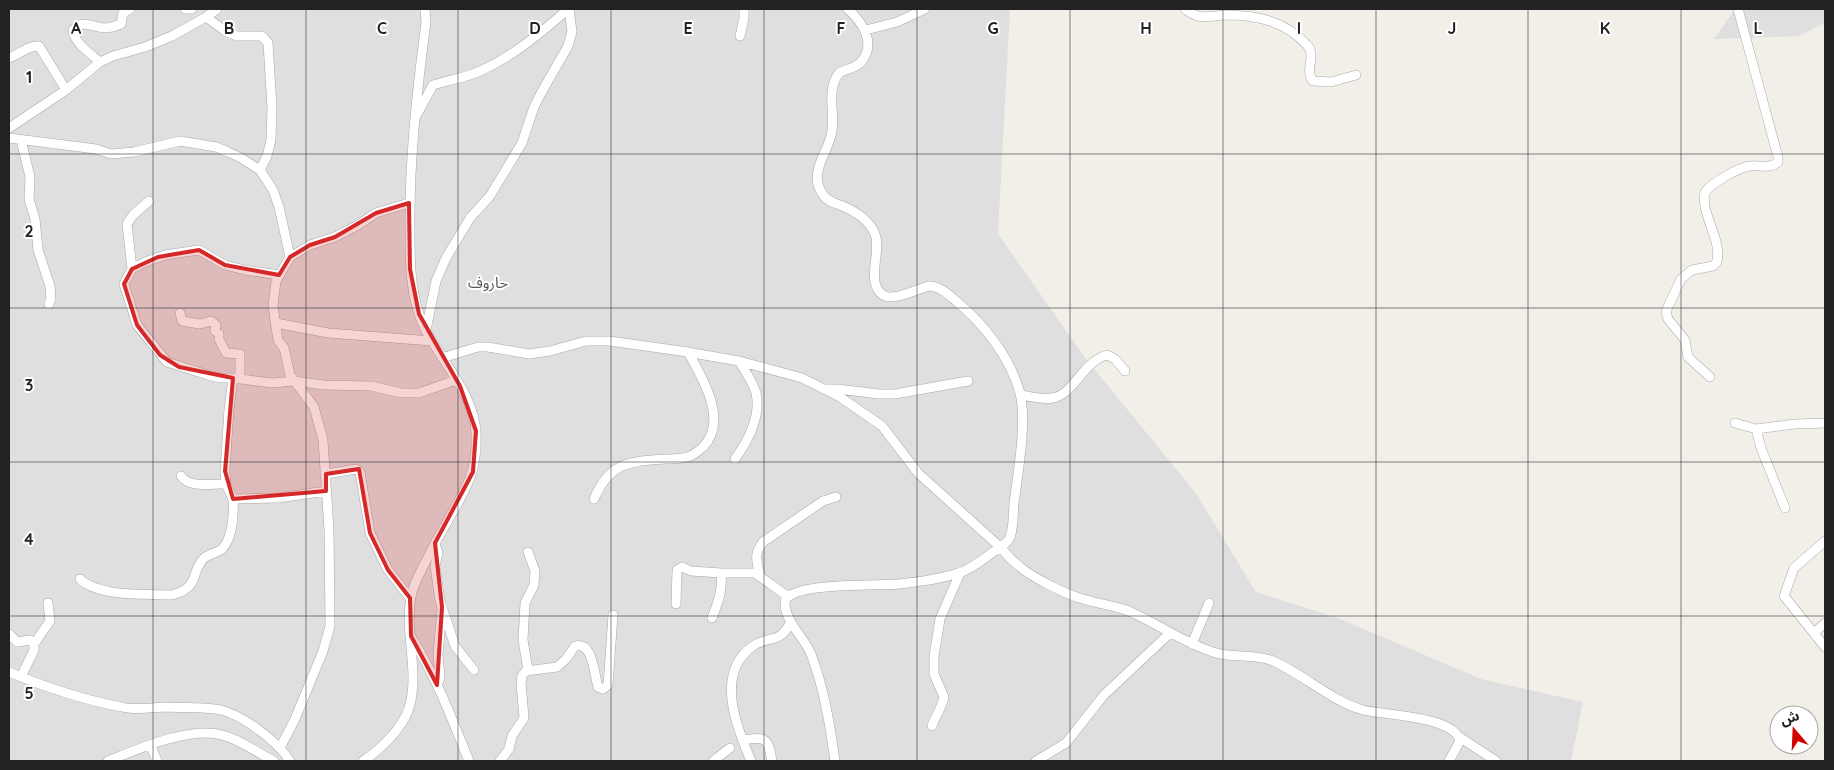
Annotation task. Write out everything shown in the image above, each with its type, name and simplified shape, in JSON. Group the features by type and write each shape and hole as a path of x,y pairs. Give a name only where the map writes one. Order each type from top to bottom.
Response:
{"street":[{"path":"100,62 74,36 73,30 81,24 104,28 121,24 123,13 130,9"},
{"path":"185,9 192,9"},
{"path":"9,128 66,90 100,62 172,36 217,9"},
{"path":"363,761 391,736 409,709 412,687 410,598 415,582 435,543 466,491 475,461 476,431 471,410 418,314 410,269 410,203 414,119 426,22 425,9"},
{"path":"414,119 433,85 470,75 493,64 540,34 568,9"},
{"path":"426,330 436,281 446,258 470,218 490,196 522,143 534,107 568,46 572,32 568,9"},
{"path":"740,36 744,9"},
{"path":"787,596 804,590 829,586 899,584 960,573 1006,544 1011,534 1020,450 1022,426 1020,395 1014,376 980,324 967,309 937,287 930,286 891,298 884,296 880,292 874,277 878,245 872,228 863,217 831,202 824,196 821,190 818,172 819,163 831,136 833,125 831,109 832,87 839,72 853,68 860,63 868,41 866,30 848,9"},
{"path":"866,30 897,22 926,9"},
{"path":"1185,9 1202,18 1250,16 1271,20 1281,25 1308,46 1311,53 1309,74 1313,81 1330,82 1356,75"},
{"path":"1710,377 1688,357 1686,340 1668,319 1666,310 1681,279 1686,274 1692,270 1713,266 1717,262 1717,243 1706,209 1705,192 1740,169 1748,166 1772,166 1778,162 1738,9"},
{"path":"206,17 225,31 237,36 262,36 268,43 272,108 271,140 267,156 260,170"},
{"path":"9,58 36,45 39,46 66,90"},
{"path":"9,138 96,149 116,154 134,152 171,142 189,142 216,147 241,158 260,170 276,198 290,257"},
{"path":"21,140 30,177 29,199 35,219 38,250 47,272 50,286 51,299 49,304"},
{"path":"149,200 133,215 127,224 132,268 124,284 137,326 167,362 221,378 272,383 294,381 323,386 371,386 401,393 419,392 456,380"},
{"path":"280,748 295,719 330,626 326,474 323,440 317,415 309,400 294,381 287,367 284,348 278,340 273,305 274,289 279,275 290,257 310,246 335,237 376,213 410,203"},
{"path":"132,268 158,257 199,250 225,264 245,270 279,275"},
{"path":"80,579 91,586 103,590 172,595 186,590 204,558 222,549 226,542 231,523 233,499 226,484 227,429 236,379 240,372 240,354 226,352 219,339 219,334 215,331 216,325 211,321 200,324 182,321 180,313"},
{"path":"276,323 328,333 432,341"},
{"path":"442,358 478,347 529,354 595,341 621,342 739,361 802,378 826,389 882,426 918,473 1000,547 1019,567 1059,589 1083,599 1129,612 1214,653 1260,657 1272,661 1350,706 1436,723 1453,731 1496,761"},
{"path":"594,498 605,478 620,467 642,460 686,457 696,453 706,443 712,429 713,410 706,386 688,352"},
{"path":"1020,395 1050,399 1059,397 1066,393 1081,373 1097,360 1107,355 1115,359 1125,371"},
{"path":"735,459 753,425 757,400 755,391 739,361"},
{"path":"826,389 837,388 878,394 895,394 968,381"},
{"path":"1735,423 1756,429 1795,424 1825,423"},
{"path":"1756,429 1761,448 1785,508"},
{"path":"326,474 356,469 360,472 370,534 388,570 410,598"},
{"path":"181,476 185,481 195,484 226,484"},
{"path":"233,499 278,498 326,491"},
{"path":"760,576 756,557 757,550 763,542 823,500 836,497"},
{"path":"1825,541 1794,568 1784,596 1825,646"},
{"path":"435,543 438,553 436,571 442,607 455,646 474,670"},
{"path":"528,552 535,571 534,585 525,603 523,640 528,670"},
{"path":"676,604 677,570 682,567 691,571 721,574 749,572 760,576 787,596"},
{"path":"932,726 935,715 944,701 933,668 940,619 960,573"},
{"path":"712,618 721,595 721,574"},
{"path":"787,596 785,606 788,618 811,654 832,736 835,761"},
{"path":"20,677 34,650 34,644 50,621 48,603"},
{"path":"1192,644 1209,603"},
{"path":"437,685 440,678 438,654 442,607"},
{"path":"500,761 509,750 512,736 524,718 521,683 524,672 557,667 566,659 575,646 583,646 586,647 590,655 598,687 601,689 606,687 610,676 612,615"},
{"path":"751,761 731,703 732,683 736,668 753,646 783,635 791,622"},
{"path":"1814,633 1825,624"},
{"path":"1036,761 1066,743 1104,695 1170,633"},
{"path":"9,634 17,642 30,640 34,644"},
{"path":"411,636 437,685 469,761"},
{"path":"9,672 62,691 123,708 166,707 222,711 242,719 280,748 290,761"},
{"path":"108,761 179,737 210,732 223,735 274,761"},
{"path":"1450,761 1460,741 1458,736"},
{"path":"744,740 760,738 765,740 769,745 772,761"},
{"path":"151,746 157,761"},
{"path":"713,761 730,748"}],"highlighted area":[{"path":"409,203 410,269 419,314 460,386 476,431 473,472 435,543 442,607 437,685 411,636 410,598 388,570 370,533 359,469 326,474 326,491 233,499 225,471 233,378 179,367 160,355 137,325 125,292 124,284 132,269 158,257 199,250 225,265 279,275 290,257 310,245 335,237 376,213"}],"shaded area":[{"path":"9,9 1010,9 998,234 1086,359 1195,492 1256,592 1338,618 1481,679 1583,702 1571,761 9,761"},
{"path":"1735,9 1825,9 1825,23 1799,36 1714,39"}],"district":[{"name":"حاروف","path":"488,282"}]}
